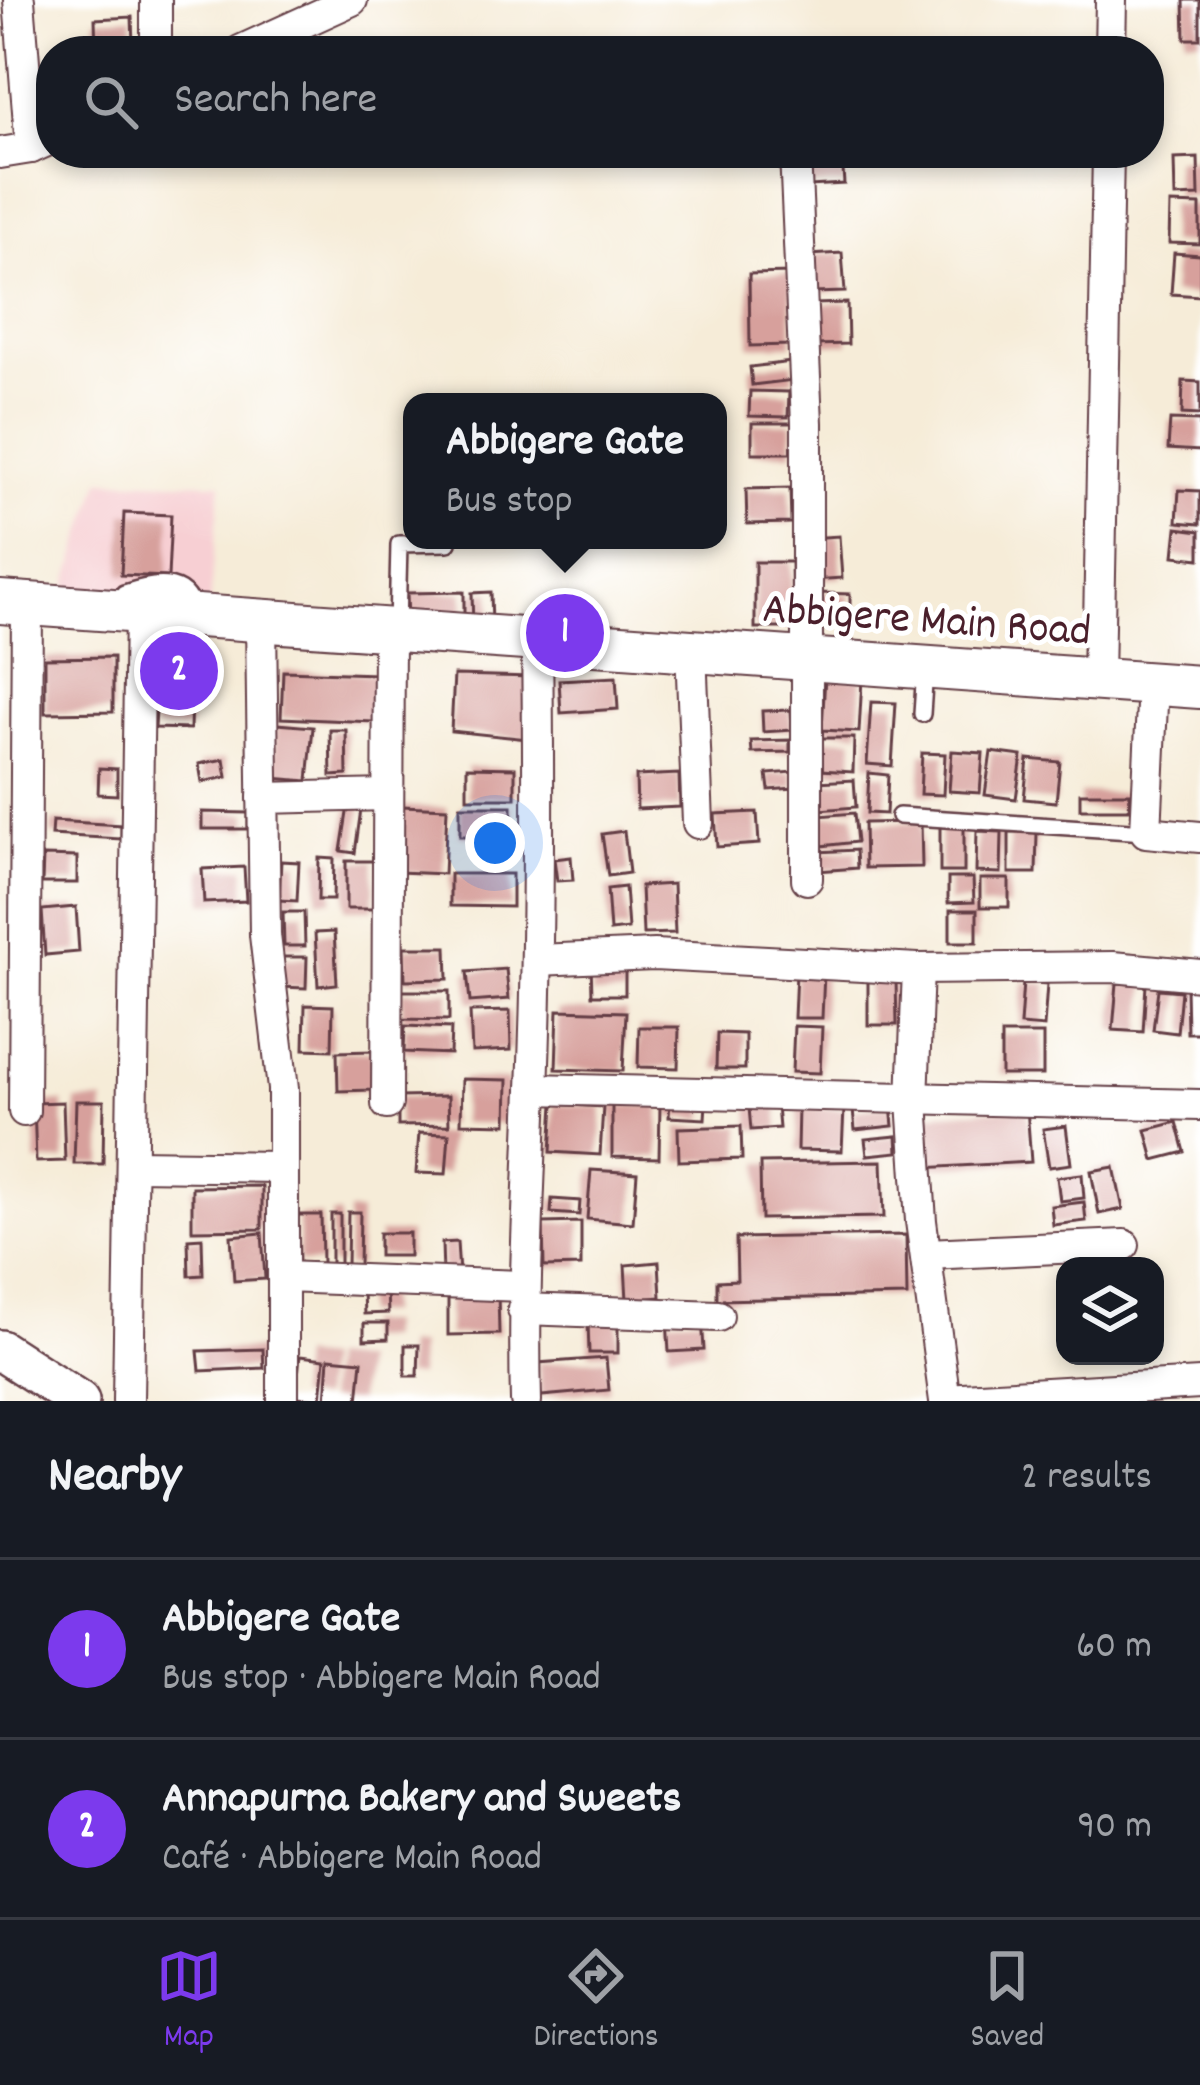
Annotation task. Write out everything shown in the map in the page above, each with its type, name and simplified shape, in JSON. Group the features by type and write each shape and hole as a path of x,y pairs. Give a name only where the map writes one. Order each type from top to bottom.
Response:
{"main road":[{"name":"Abbigere Main Road","path":"14,603 1200,687"}],"street":[{"path":"19,0 27,146"},
{"path":"156,0 157,36"},
{"path":"273,36 352,0"},
{"path":"1110,36 1111,0"},
{"path":"796,168 808,423 807,878"},
{"path":"1098,679 1108,168"},
{"path":"14,603 24,1111"},
{"path":"128,611 128,1401"},
{"path":"261,620 265,935 283,1089 283,1401"},
{"path":"387,1104 393,629"},
{"path":"526,1401 523,1298 537,960 537,640"},
{"path":"691,650 698,823"},
{"path":"1153,683 1146,832 1200,837"},
{"path":"263,798 388,795"},
{"path":"537,960 654,956 918,970 1113,967 1200,975"},
{"path":"918,970 913,1101 945,1400 1200,1384"},
{"path":"533,1090 1200,1105"},
{"path":"131,1165 281,1166"},
{"path":"927,1254 1124,1245"},
{"path":"283,1277 718,1316"},
{"path":"0,1350 61,1395"}],"lane":[{"path":"393,629 399,544 403,544"},
{"path":"922,714 925,668"},
{"path":"899,816 1146,832"}],"shaded area":[{"path":"101,480 221,483 208,617 60,606"}],"building":[{"path":"1184,0 1200,0 1200,39 1185,39"},
{"path":"132,17 133,36 96,36 95,19"},
{"path":"1198,158 1199,196 1175,197 1174,159"},
{"path":"808,168 843,168 844,184 809,186"},
{"path":"1170,204 1200,205 1200,244 1169,243"},
{"path":"842,253 845,292 812,293 810,255"},
{"path":"1174,253 1200,255 1200,296 1171,294"},
{"path":"791,273 792,345 750,346 749,274"},
{"path":"847,303 848,344 814,345 813,304"},
{"path":"792,362 794,380 752,385 750,367"},
{"path":"1183,381 1200,382 1200,415 1182,414"},
{"path":"750,391 789,392 788,417 749,416"},
{"path":"1170,420 1200,421 1200,451 1168,449"},
{"path":"752,423 792,423 792,453 752,453"},
{"path":"790,488 791,523 747,524 746,489"},
{"path":"1179,490 1200,491 1200,524 1177,522"},
{"path":"124,513 171,515 168,577 121,575"},
{"path":"1177,528 1200,531 1200,559 1174,556"},
{"path":"839,536 842,578 812,580 809,538"},
{"path":"755,562 791,562 792,628 755,628"},
{"path":"464,592 464,620 408,621 407,593"},
{"path":"491,592 492,626 473,626 472,593"},
{"path":"818,593 850,594 850,623 818,623"},
{"path":"160,654 199,656 197,688 159,686"},
{"path":"113,657 113,712 45,713 45,658"},
{"path":"283,671 376,674 374,722 281,718"},
{"path":"454,675 531,677 528,739 451,731"},
{"path":"825,676 862,679 859,732 822,730"},
{"path":"616,677 618,709 561,713 559,680"},
{"path":"157,694 191,695 190,729 155,728"},
{"path":"871,702 896,703 892,766 867,764"},
{"path":"791,710 792,730 763,732 762,711"},
{"path":"277,724 313,727 308,781 272,778"},
{"path":"330,730 346,730 347,775 331,776"},
{"path":"821,738 854,738 853,772 820,770"},
{"path":"790,740 790,752 752,753 751,741"},
{"path":"952,751 983,753 980,793 949,791"},
{"path":"991,752 1022,756 1016,799 985,795"},
{"path":"922,753 945,754 943,795 920,794"},
{"path":"224,759 227,777 202,782 199,764"},
{"path":"1028,759 1060,762 1056,802 1024,799"},
{"path":"467,767 515,768 515,798 467,798"},
{"path":"99,768 117,769 117,795 98,794"},
{"path":"793,772 794,788 769,790 767,774"},
{"path":"869,773 888,775 886,814 867,813"},
{"path":"679,774 680,807 637,809 636,776"},
{"path":"854,780 856,807 819,810 817,782"},
{"path":"1080,793 1130,793 1129,809 1080,809"},
{"path":"349,800 362,802 355,853 341,851"},
{"path":"402,806 447,808 444,874 399,872"},
{"path":"460,806 512,806 512,836 460,836"},
{"path":"202,812 248,813 248,829 202,829"},
{"path":"757,812 759,844 717,847 715,814"},
{"path":"854,813 857,842 821,846 818,816"},
{"path":"52,821 121,825 121,839 51,835"},
{"path":"921,822 922,867 865,868 864,823"},
{"path":"940,827 964,827 964,872 940,872"},
{"path":"624,831 629,873 608,876 602,834"},
{"path":"977,831 1002,832 1001,873 976,872"},
{"path":"1009,832 1037,832 1036,873 1009,873"},
{"path":"856,850 857,868 818,871 817,852"},
{"path":"43,856 77,857 77,883 42,883"},
{"path":"571,857 573,880 557,881 554,859"},
{"path":"319,858 334,859 333,900 318,900"},
{"path":"281,861 299,862 297,901 279,900"},
{"path":"346,861 374,861 374,909 346,909"},
{"path":"244,867 246,901 204,903 202,869"},
{"path":"450,874 512,874 512,907 450,906"},
{"path":"948,878 973,878 974,902 948,903"},
{"path":"980,879 1009,879 1009,907 980,907"},
{"path":"673,884 675,933 643,934 641,886"},
{"path":"625,887 628,929 610,931 607,889"},
{"path":"76,907 79,952 45,955 42,910"},
{"path":"950,910 977,910 977,942 950,942"},
{"path":"283,912 304,912 305,946 284,946"},
{"path":"334,932 337,984 318,986 315,933"},
{"path":"404,947 447,947 448,979 405,980"},
{"path":"281,957 307,957 306,988 280,987"},
{"path":"625,961 625,995 592,995 591,962"},
{"path":"506,969 509,999 470,1002 467,972"},
{"path":"796,972 824,973 822,1018 794,1018"},
{"path":"896,980 897,1025 868,1025 868,981"},
{"path":"1023,982 1047,984 1044,1027 1020,1025"},
{"path":"1117,983 1146,985 1143,1032 1113,1030"},
{"path":"1186,987 1200,987 1200,1033 1187,1033"},
{"path":"1158,989 1181,991 1177,1033 1153,1030"},
{"path":"402,991 449,991 449,1020 402,1019"},
{"path":"305,1005 333,1006 332,1050 304,1049"},
{"path":"558,1010 626,1012 623,1071 556,1069"},
{"path":"510,1011 511,1050 472,1052 470,1012"},
{"path":"405,1026 451,1028 450,1054 404,1052"},
{"path":"794,1026 822,1027 820,1073 792,1072"},
{"path":"639,1027 679,1027 678,1068 638,1067"},
{"path":"717,1033 745,1034 745,1069 716,1069"},
{"path":"1001,1034 1043,1034 1043,1075 1001,1075"},
{"path":"372,1051 373,1090 338,1091 337,1052"},
{"path":"462,1079 508,1080 507,1124 461,1123"},
{"path":"448,1096 449,1125 398,1126 398,1097"},
{"path":"670,1100 706,1103 705,1119 669,1117"},
{"path":"76,1101 104,1101 103,1164 74,1164"},
{"path":"63,1102 65,1161 36,1162 34,1103"},
{"path":"554,1104 603,1107 600,1155 551,1152"},
{"path":"612,1105 660,1106 659,1158 612,1157"},
{"path":"777,1106 779,1128 751,1130 749,1108"},
{"path":"891,1106 893,1126 855,1130 853,1110"},
{"path":"798,1108 844,1109 842,1151 797,1150"},
{"path":"1027,1108 1031,1162 922,1168 918,1114"},
{"path":"1177,1122 1185,1152 1154,1160 1146,1130"},
{"path":"741,1126 742,1159 679,1161 678,1128"},
{"path":"1066,1126 1071,1164 1049,1167 1043,1129"},
{"path":"419,1133 449,1134 446,1174 416,1173"},
{"path":"897,1136 898,1152 867,1155 865,1139"},
{"path":"882,1161 884,1217 761,1219 760,1163"},
{"path":"1114,1167 1123,1209 1099,1214 1091,1171"},
{"path":"591,1170 637,1173 633,1223 587,1219"},
{"path":"1082,1174 1084,1198 1060,1201 1057,1177"},
{"path":"262,1186 262,1229 192,1230 192,1187"},
{"path":"552,1199 580,1201 579,1215 551,1213"},
{"path":"1084,1202 1086,1221 1053,1225 1051,1206"},
{"path":"348,1212 360,1212 359,1266 347,1266"},
{"path":"331,1214 340,1214 340,1265 331,1265"},
{"path":"298,1215 321,1215 322,1263 299,1263"},
{"path":"581,1222 581,1266 544,1267 543,1223"},
{"path":"262,1233 265,1279 234,1281 231,1236"},
{"path":"379,1233 409,1233 409,1256 379,1256"},
{"path":"906,1235 907,1296 717,1300 717,1281 737,1280 736,1238"},
{"path":"202,1238 203,1275 189,1276 188,1239"},
{"path":"457,1242 459,1274 443,1275 442,1243"},
{"path":"659,1262 661,1297 627,1300 625,1265"},
{"path":"387,1291 388,1313 364,1314 363,1292"},
{"path":"448,1292 498,1292 499,1334 448,1335"},
{"path":"702,1317 704,1350 669,1352 667,1319"},
{"path":"618,1320 618,1353 589,1353 588,1321"},
{"path":"364,1323 388,1323 388,1339 364,1340"},
{"path":"405,1345 419,1345 418,1376 405,1376"},
{"path":"263,1349 264,1368 200,1371 198,1351"},
{"path":"300,1356 325,1359 321,1399 296,1397"},
{"path":"329,1358 362,1361 358,1401 326,1400"},
{"path":"606,1358 609,1390 541,1396 538,1363"}],"place":[{"name":"Abbigere Gate","path":"565,633"},
{"name":"Annapurna Bakery and Sweets","path":"179,671"}]}
